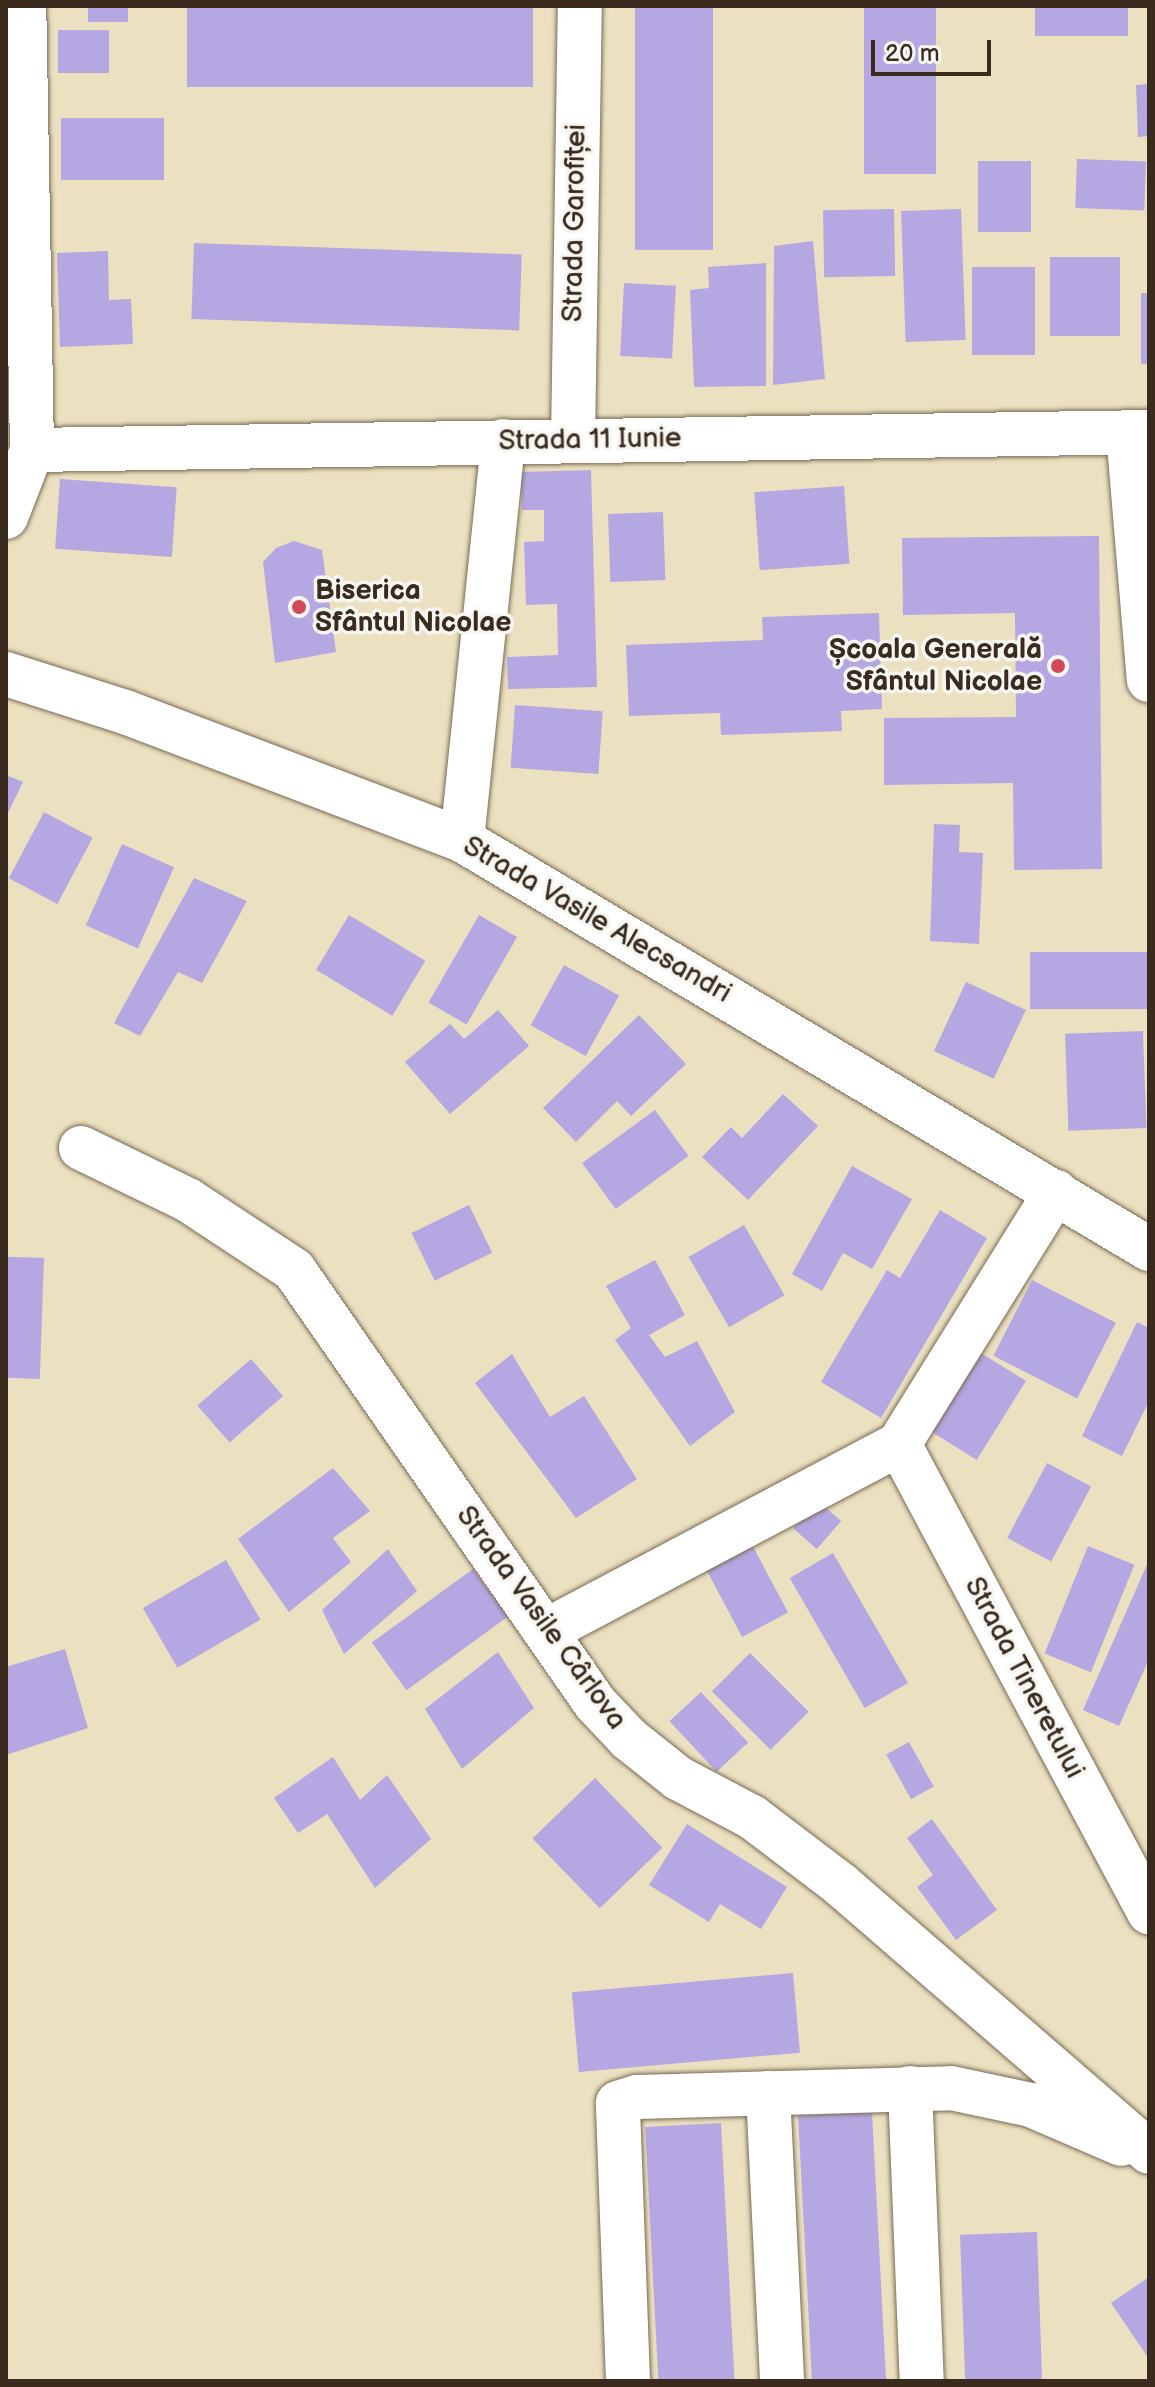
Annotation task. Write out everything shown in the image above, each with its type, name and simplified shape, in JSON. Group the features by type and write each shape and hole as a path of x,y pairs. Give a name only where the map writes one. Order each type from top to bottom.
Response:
{"street":[{"path":"6,517 32,450 24,6"},
{"name":"Strada Garofiței","path":"573,440 580,6"},
{"path":"1139,432 1149,680"},
{"name":"Strada 11 Iunie","path":"32,450 1139,432"},
{"path":"462,840 503,441"},
{"name":"Strada Vasile Alecsandri","path":"6,674 125,712 462,840 1149,1249"},
{"name":"Strada Vasile Cârlova","path":"81,1148 188,1200 294,1270 595,1703 629,1739 678,1778 752,1817 840,1884 1149,2154"},
{"path":"546,1631 899,1444 1056,1192"},
{"name":"Strada Tineretului","path":"899,1444 1149,1912"},
{"path":"628,2381 615,2123 618,2103 637,2097 910,2088 983,2092 1031,2105 1149,2154"},
{"path":"910,2088 922,2381"},
{"path":"768,2093 782,2381"}],"building":[{"path":"88,6 128,6 128,22 88,22"},
{"path":"187,6 533,6 533,87 187,87"},
{"path":"635,6 713,6 713,250 635,250"},
{"path":"864,6 936,6 936,174 864,174"},
{"path":"1035,6 1128,6 1128,36 1035,36"},
{"path":"58,30 109,30 109,73 58,73"},
{"path":"1149,84 1149,136 1138,137 1136,85"},
{"path":"61,118 164,118 164,180 61,180"},
{"path":"1077,159 1146,161 1144,210 1075,208"},
{"path":"978,161 1031,161 1031,232 978,232"},
{"path":"894,209 895,276 824,277 823,210"},
{"path":"961,209 966,340 906,342 901,211"},
{"path":"813,241 825,379 773,385 774,246"},
{"path":"194,243 522,254 519,330 191,319"},
{"path":"108,251 109,300 131,299 133,344 60,347 57,253"},
{"path":"1050,257 1120,257 1120,336 1050,336"},
{"path":"766,263 766,386 694,387 690,290 709,288 708,267"},
{"path":"972,267 1035,267 1035,355 972,355"},
{"path":"624,283 676,286 672,359 620,356"},
{"path":"1141,293 1149,293 1149,364 1141,364"},
{"path":"591,470 597,687 508,689 507,657 558,655 557,604 526,605 524,542 544,541 544,510 522,510 521,472"},
{"path":"60,479 177,487 172,557 55,549"},
{"path":"844,486 849,564 760,570 754,492"},
{"path":"663,512 665,580 610,582 608,514"},
{"name":"Școala Generală Sfântul Nicolae","path":"1099,536 1102,869 1014,870 1013,783 884,785 884,718 1016,717 1015,613 903,615 902,538"},
{"name":"Biserica Sfântul Nicolae","path":"294,541 322,550 336,652 275,663 263,562 276,548"},
{"path":"879,613 882,709 841,711 842,731 721,735 720,713 629,716 626,645 763,640 762,617"},
{"path":"515,705 603,711 598,774 511,768"},
{"path":"6,775 23,782 6,817"},
{"path":"44,812 93,838 57,904 9,878"},
{"path":"934,824 960,825 959,852 983,853 979,944 930,941"},
{"path":"122,844 174,867 138,948 86,925"},
{"path":"194,878 247,901 202,983 178,972 140,1036 114,1023"},
{"path":"349,915 425,961 392,1016 316,970"},
{"path":"479,915 517,937 467,1024 428,1002"},
{"path":"1030,952 1149,952 1149,1009 1030,1009"},
{"path":"564,965 619,996 586,1056 531,1025"},
{"path":"966,982 1026,1010 994,1079 934,1051"},
{"path":"498,1010 529,1046 450,1114 405,1062 450,1024 464,1039"},
{"path":"639,1015 686,1064 631,1116 617,1101 576,1142 543,1108"},
{"path":"1143,1031 1146,1128 1068,1131 1065,1034"},
{"path":"783,1094 818,1126 748,1200 702,1157 731,1127 742,1138"},
{"path":"655,1110 689,1156 616,1209 582,1163"},
{"path":"852,1166 912,1199 872,1269 843,1253 822,1291 792,1274"},
{"path":"469,1205 492,1253 435,1281 411,1233"},
{"path":"940,1210 987,1238 881,1418 821,1382 887,1270 900,1278"},
{"path":"744,1225 785,1295 729,1327 689,1257"},
{"path":"6,1257 44,1258 40,1379 6,1378"},
{"path":"655,1260 685,1315 649,1335 665,1357 697,1341 735,1412 690,1446 615,1340 631,1328 606,1286"},
{"path":"1032,1280 1116,1323 1077,1398 993,1356"},
{"path":"1137,1322 1149,1328 1149,1401 1122,1456 1082,1436"},
{"path":"981,1353 1026,1381 977,1460 932,1432"},
{"path":"512,1354 550,1417 584,1396 637,1479 576,1518 475,1383"},
{"path":"251,1359 283,1396 230,1443 197,1406"},
{"path":"1047,1463 1091,1486 1051,1562 1007,1538"},
{"path":"333,1468 370,1511 333,1538 351,1562 289,1612 238,1539"},
{"path":"817,1500 841,1521 817,1549 793,1528"},
{"path":"750,1541 788,1613 742,1637 704,1565"},
{"path":"1088,1546 1134,1565 1091,1672 1045,1654"},
{"path":"388,1549 417,1591 344,1654 322,1610"},
{"path":"833,1553 908,1683 865,1708 790,1578"},
{"path":"226,1560 260,1620 177,1668 143,1608"},
{"path":"1149,1560 1149,1659 1119,1726 1083,1710"},
{"path":"473,1569 508,1617 407,1690 372,1642"},
{"path":"65,1649 88,1728 6,1755 6,1667"},
{"path":"498,1652 534,1708 462,1769 425,1709"},
{"path":"750,1653 809,1712 771,1750 712,1691"},
{"path":"701,1692 748,1742 717,1772 670,1721"},
{"path":"909,1742 934,1787 911,1799 886,1755"},
{"path":"333,1757 360,1800 387,1775 431,1839 375,1888 327,1814 298,1833 274,1798"},
{"path":"595,1778 662,1848 600,1908 532,1838"},
{"path":"932,1819 997,1910 956,1940 917,1887 933,1875 907,1838"},
{"path":"687,1824 787,1887 761,1929 720,1904 709,1922 649,1885"},
{"path":"793,1973 800,2053 579,2072 572,1992"},
{"path":"872,2112 886,2381 812,2381 798,2116"},
{"path":"721,2123 735,2381 658,2381 645,2127"},
{"path":"1037,2232 1042,2381 965,2381 960,2235"},
{"path":"1149,2277 1149,2359 1111,2303"}],"place":[{"name":"Biserica Sfântul Nicolae","path":"299,607"},
{"name":"Școala Generală Sfântul Nicolae","path":"1058,666"}]}
